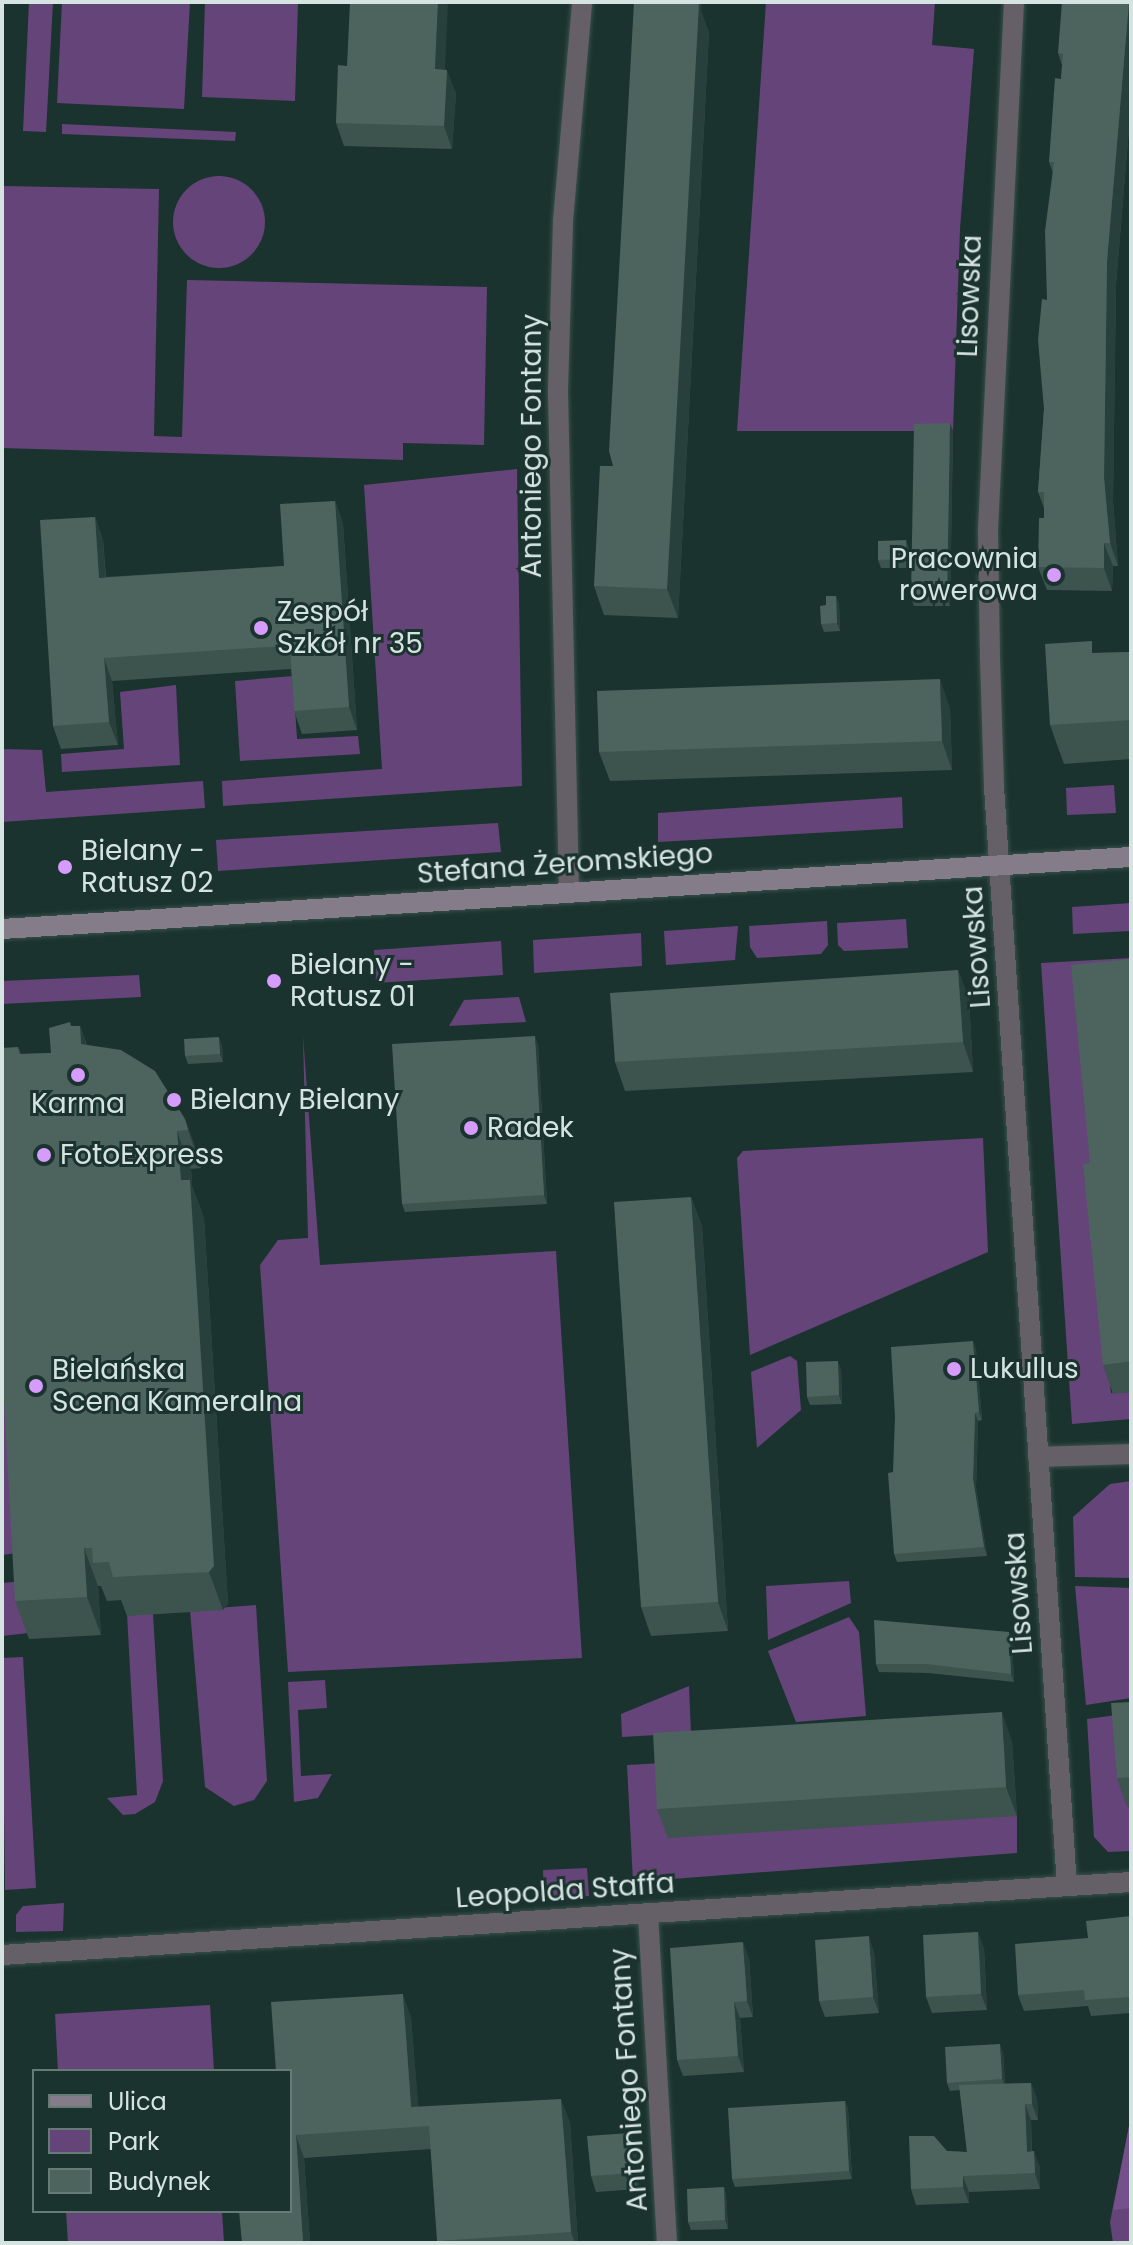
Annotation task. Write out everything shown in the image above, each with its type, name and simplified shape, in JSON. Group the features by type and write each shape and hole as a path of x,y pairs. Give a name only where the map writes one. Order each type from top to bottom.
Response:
{"main road":[{"name":"Stefana Żeromskiego","path":"2,929 1131,857"}],"street":[{"name":"Antoniego Fontany","path":"569,891 558,390 563,221 582,2"},
{"name":"Lisowska","path":"1014,2 988,530 1000,866 1067,1886"},
{"path":"1038,1457 1131,1454"},
{"name":"Leopolda Staffa","path":"2,1955 1131,1882"},
{"name":"Antoniego Fontany","path":"648,1914 667,2243"}],"green space":[{"path":"29,2 53,2 46,132 23,131"},
{"path":"62,2 190,2 184,109 57,103"},
{"path":"205,2 298,2 295,101 202,97"},
{"path":"766,2 935,2 932,45 974,49 960,229 953,431 737,431"},
{"path":"62,124 236,132 235,141 62,134"},
{"path":"219,176 237,180 251,190 261,204 265,222 261,240 251,254 237,264 219,268 201,264 187,254 177,240 173,222 177,204 187,190 201,180"},
{"path":"2,186 159,189 154,436 182,437 187,280 487,287 484,445 403,443 403,460 2,448"},
{"path":"517,469 522,786 223,806 222,781 382,769 364,485"},
{"path":"293,676 297,739 358,736 360,754 240,761 235,681"},
{"path":"176,685 180,765 62,772 61,754 124,749 120,692"},
{"path":"2,749 42,750 46,792 203,781 205,808 2,822"},
{"path":"1114,785 1116,813 1067,815 1066,788"},
{"path":"902,797 903,828 658,842 658,813"},
{"path":"498,823 501,852 218,871 216,840"},
{"path":"1131,903 1131,931 1073,934 1072,907"},
{"path":"906,919 908,948 844,951 838,945 837,923"},
{"path":"827,921 828,945 821,954 757,958 750,947 749,926"},
{"path":"738,926 735,960 666,965 664,931"},
{"path":"641,933 642,966 534,973 533,940"},
{"path":"501,941 503,975 376,983 374,950"},
{"path":"1131,958 1100,1292 1111,1393 1131,1392 1131,1419 1072,1424 1041,963"},
{"path":"139,975 141,997 2,1004 2,981"},
{"path":"519,997 526,1022 449,1026 464,1000"},
{"path":"303,1036 320,1265 556,1251 582,1658 288,1672 260,1265 278,1240 308,1238"},
{"path":"983,1138 988,1252 750,1355 737,1158 743,1151"},
{"path":"790,1356 797,1361 801,1410 757,1448 751,1372"},
{"path":"2,1404 15,1404 24,1552 2,1555"},
{"path":"1131,1481 1131,1578 1075,1577 1073,1517 1110,1484"},
{"path":"25,1581 29,1633 2,1636 2,1583"},
{"path":"849,1581 851,1603 768,1640 766,1586"},
{"path":"1075,1586 1131,1588 1131,1698 1086,1705"},
{"path":"256,1605 267,1781 254,1800 234,1806 205,1787 190,1610"},
{"path":"127,1614 153,1614 163,1781 155,1802 135,1814 123,1815 107,1798 137,1795"},
{"path":"849,1617 859,1632 866,1716 796,1722 768,1651"},
{"path":"23,1657 36,1888 5,1890 2,1658"},
{"path":"325,1680 327,1708 298,1710 301,1776 332,1774 318,1798 294,1802 288,1682"},
{"path":"689,1686 691,1733 622,1737 621,1714"},
{"path":"1131,1713 1131,1851 1108,1852 1094,1837 1087,1719"},
{"path":"663,1763 1017,1816 1017,1853 633,1882 627,1765"},
{"path":"587,1868 589,1896 544,1898 543,1870"},
{"path":"64,1903 63,1931 16,1932 16,1915 23,1906"},
{"path":"210,2005 214,2069 58,2069 55,2014"},
{"path":"1131,2116 1131,2243 1113,2243 1110,2222"},
{"path":"66,2213 222,2213 224,2243 68,2243"}],"shaded area":[{"path":"1131,2116 1131,2208 1113,2210"}],"building":[{"path":"350,2 438,2 435,69 447,70 444,126 336,123 338,65 347,66"},
{"path":"634,2 699,4 667,589 594,586 600,466 613,466 609,451"},
{"path":"1062,2 1129,2 1107,261 1104,478 1110,543 1104,543 1104,568 1038,567 1039,518 1044,518 1044,492 1038,492 1044,409 1038,340 1042,299 1047,300 1045,231 1054,162 1049,162 1055,78 1061,79 1063,54 1058,53"},
{"path":"950,423 947,598 911,598 914,424"},
{"path":"335,501 349,707 294,711 290,646 251,648 104,658 109,722 53,726 40,520 95,517 99,578 284,566 280,504"},
{"path":"906,540 907,559 878,560 878,541"},
{"path":"826,596 836,596 837,623 821,624 820,606 826,605"},
{"path":"1092,641 1092,653 1131,652 1131,720 1050,725 1045,644"},
{"path":"940,679 942,741 599,752 597,691"},
{"path":"1131,959 1131,1361 1103,1365 1083,1164 1090,1163 1071,965"},
{"path":"958,970 963,1042 615,1062 610,993"},
{"path":"70,1022 71,1026 80,1026 81,1044 121,1050 155,1071 185,1119 188,1130 177,1131 181,1180 190,1180 214,1566 209,1572 113,1577 109,1562 93,1563 92,1548 84,1548 87,1597 15,1601 2,1363 2,1048 18,1047 19,1054 51,1053 49,1028"},
{"name":"Radek","path":"535,1036 544,1195 402,1204 392,1044"},
{"path":"219,1037 220,1054 185,1056 184,1039"},
{"path":"691,1197 718,1602 641,1607 614,1202"},
{"path":"973,1341 979,1412 975,1413 973,1479 984,1547 894,1554 888,1473 893,1472 895,1417 891,1347"},
{"path":"838,1361 839,1395 807,1397 806,1362"},
{"path":"874,1620 1009,1632 1011,1674 926,1664 876,1664"},
{"path":"1131,1702 1131,1777 1117,1778 1111,1703"},
{"path":"1002,1712 1006,1787 657,1809 653,1733"},
{"path":"1131,1916 1131,1997 1085,2000 1084,1990 1018,1995 1015,1944 1088,1938 1086,1921"},
{"path":"978,1932 981,1994 926,1997 923,1935"},
{"path":"869,1936 873,1997 819,2001 815,1940"},
{"path":"743,1942 747,2001 734,2002 738,2056 677,2060 670,1948"},
{"path":"403,1994 411,2107 561,2099 571,2232 437,2241 429,2126 296,2135 303,2243 242,2243 239,2213 292,2213 292,2069 276,2069 271,2002"},
{"path":"1000,2044 1002,2079 947,2083 945,2047"},
{"path":"1031,2083 1032,2104 1025,2104 1027,2152 1034,2151 1035,2173 963,2176 963,2187 911,2189 909,2136 934,2136 947,2151 967,2152 959,2085"},
{"path":"845,2101 849,2171 732,2179 728,2108"},
{"path":"630,2133 633,2173 591,2176 587,2136"},
{"path":"724,2187 725,2220 688,2222 687,2189"}],"place":[{"name":"Pracownia rowerowa","path":"1054,575"},
{"name":"Zespół Szkół nr 35","path":"261,628"},
{"name":"Bielany - Ratusz 02","path":"65,867"},
{"name":"Bielany - Ratusz 01","path":"274,981"},
{"name":"Karma","path":"78,1075"},
{"name":"Bielany Bielany","path":"174,1100"},
{"name":"Radek","path":"471,1128"},
{"name":"FotoExpress","path":"44,1155"},
{"name":"Lukullus","path":"954,1369"},
{"name":"Bielańska Scena Kameralna","path":"36,1386"}]}
